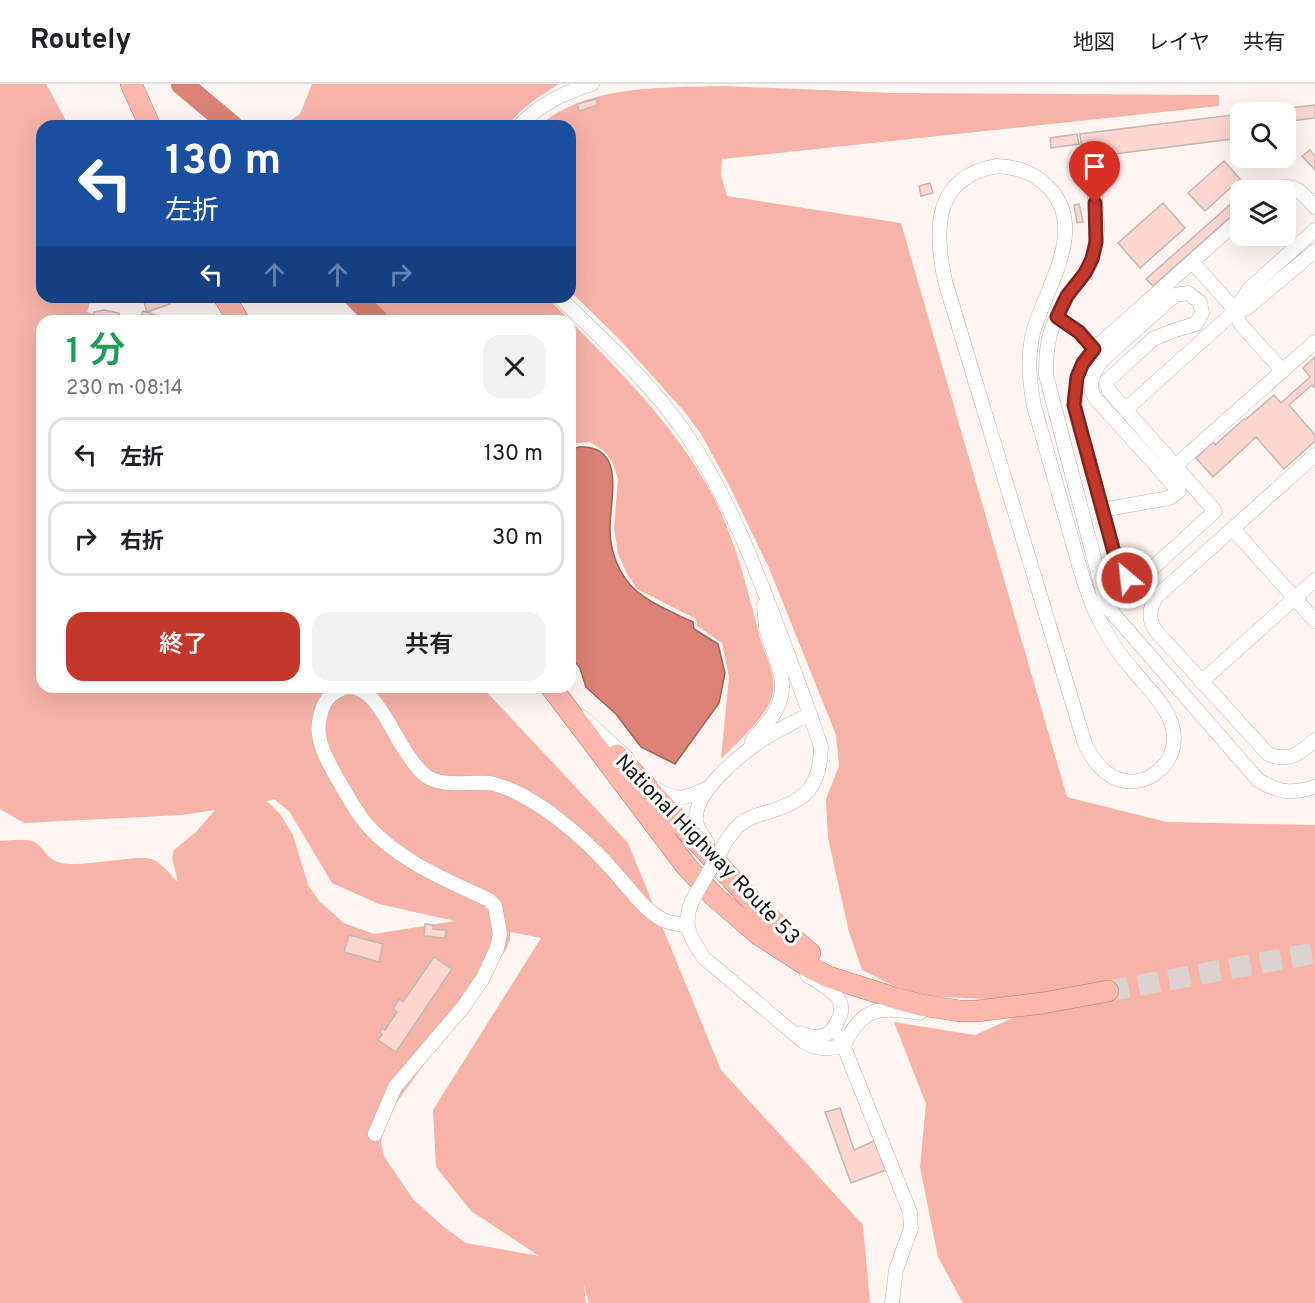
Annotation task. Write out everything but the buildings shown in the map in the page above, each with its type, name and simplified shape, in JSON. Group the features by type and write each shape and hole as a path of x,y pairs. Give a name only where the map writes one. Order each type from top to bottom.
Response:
{"highway":[{"path":"131,84 147,120"},
{"name":"National Highway Route 53","path":"556,693 668,842 715,897 758,934 808,967 829,977 878,993 921,1005 960,1011 1032,1004 1108,991"},
{"name":"National Highway Route 53","path":"557,693 762,912 800,947 878,993"}],"street":[{"path":"526,120 546,102 592,84"},
{"path":"997,166 1018,168 1038,177 1054,193 1064,215 1066,228 1062,253 1033,335 1029,366 1034,406 1066,518 1096,615 1116,649 1154,694 1170,721 1174,734 1174,746 1169,760 1153,776 1142,780 1117,779 1107,773 1090,754 1085,744 945,281 938,243 942,208 959,183 975,172 986,168 997,166"},
{"path":"1091,167 1097,221 1096,242 1092,259 1085,273 1067,296 1051,329 1046,355 1046,375 1105,600 1116,619 1258,780 1274,790 1288,792 1315,787"},
{"path":"1296,189 1302,192 1315,207"},
{"path":"1102,510 1169,498 1179,492 1095,398 1091,387 1093,376 1101,362 1175,295 1184,293 1192,294 1201,305 1202,313 1198,321 1153,339 1106,382 1109,391 1125,410 1215,511 1140,578 1127,578 1118,567 1102,510 1074,405 1077,377 1083,363 1094,349 1230,228"},
{"path":"1125,410 1234,312 1250,288 1315,230"},
{"path":"1234,312 1247,308 1315,251"},
{"path":"1192,262 1229,303 1242,326 1283,371"},
{"path":"565,303 621,358 685,433 707,468 737,525 763,587 821,747 820,765 815,781 805,796 788,806 750,818 738,825 728,838 687,914 687,926 692,941 704,958 804,1042 816,1049 832,1049 844,1045 854,1028 867,1014 878,1010 948,1017 960,1011"},
{"path":"1057,317 1079,332 1094,349"},
{"path":"1175,466 1315,342"},
{"path":"1315,455 1156,597 1150,610 1151,624 1156,631 1268,754 1284,759 1292,758 1315,740"},
{"path":"1066,518 1082,514"},
{"path":"1233,529 1315,621"},
{"path":"1201,682 1315,580"},
{"path":"763,587 766,629 781,670 783,688 778,707 769,722 708,788 697,808 696,823 731,870 800,947"},
{"path":"333,693 326,699 318,728 326,759 355,808 368,826 392,849 439,876 489,900 495,906 500,934 497,948 483,978 464,1006 395,1087 375,1134"},
{"path":"367,693 385,714 401,744 424,774 434,780 453,783 488,783 511,789 557,818 608,865 647,909 663,920 687,926"},
{"path":"578,713 618,748 655,789 669,796 683,798 708,788"},
{"path":"735,761 765,738 810,714"},
{"path":"668,842 687,877 714,908 747,936 835,994 840,1003 841,1015 835,1029 826,1035 811,1038 787,1027"},
{"path":"835,1029 844,1045 910,1212 911,1228 896,1270 892,1303"}],"shaded area":[{"path":"0,84 46,84 66,120 36,120 36,303 90,303 86,315 36,315 36,693 488,693 628,843 721,1070 863,1225 870,1303 589,1303 584,1285 586,1303 0,1303 0,841 33,842 50,858 61,863 83,864 147,858 160,864 178,882 172,858 174,850 196,832 215,810 181,815 24,823 0,809","holes":["274,799 289,811 332,883 379,904 455,921 374,934 344,923 319,901 308,885 293,835 280,814 267,801","510,932 541,938 433,1110 436,1167 471,1211 539,1256 466,1243 445,1228 413,1199 384,1156 381,1143 387,1116 505,951 510,940"]},
{"path":"312,84 559,84 512,120 291,120 300,114"},
{"path":"723,86 893,93 1219,95 1219,106 722,159 721,175 727,196 901,223 1067,797 1167,822 1315,825 1315,1303 963,1303 938,1257 920,1167 926,1104 894,1022 975,1035 1015,1017 1010,1000 924,996 892,985 862,970 849,932 828,838 826,799 839,766 836,735 769,568 729,485 701,434 683,410 620,340 576,297 576,120 547,120 580,102 603,95 651,88"},
{"path":"369,303 553,303 564,315 381,315"},
{"path":"576,327 637,391 678,441 713,496 734,546 774,683 771,700 762,716 721,759 729,677 722,643 697,626 696,619 637,589 618,553 614,528 618,479 612,461 604,451 590,442 576,443"},
{"path":"576,448 594,449 604,455 610,465 613,491 610,519 611,541 616,561 626,580 652,602 693,622 694,629 718,644 725,673 719,703 675,764 641,747 616,714 586,687 576,663"}],"waterway":[{"path":"182,84 225,120"},
{"path":"361,303 372,315"}],"tunnel":[{"path":"1108,991 1315,953"}],"route":[{"path":"1095,203 1096,242 1092,259 1085,273 1067,296 1057,317 1079,332 1094,349 1083,363 1077,377 1074,405 1118,567 1127,578"}]}
